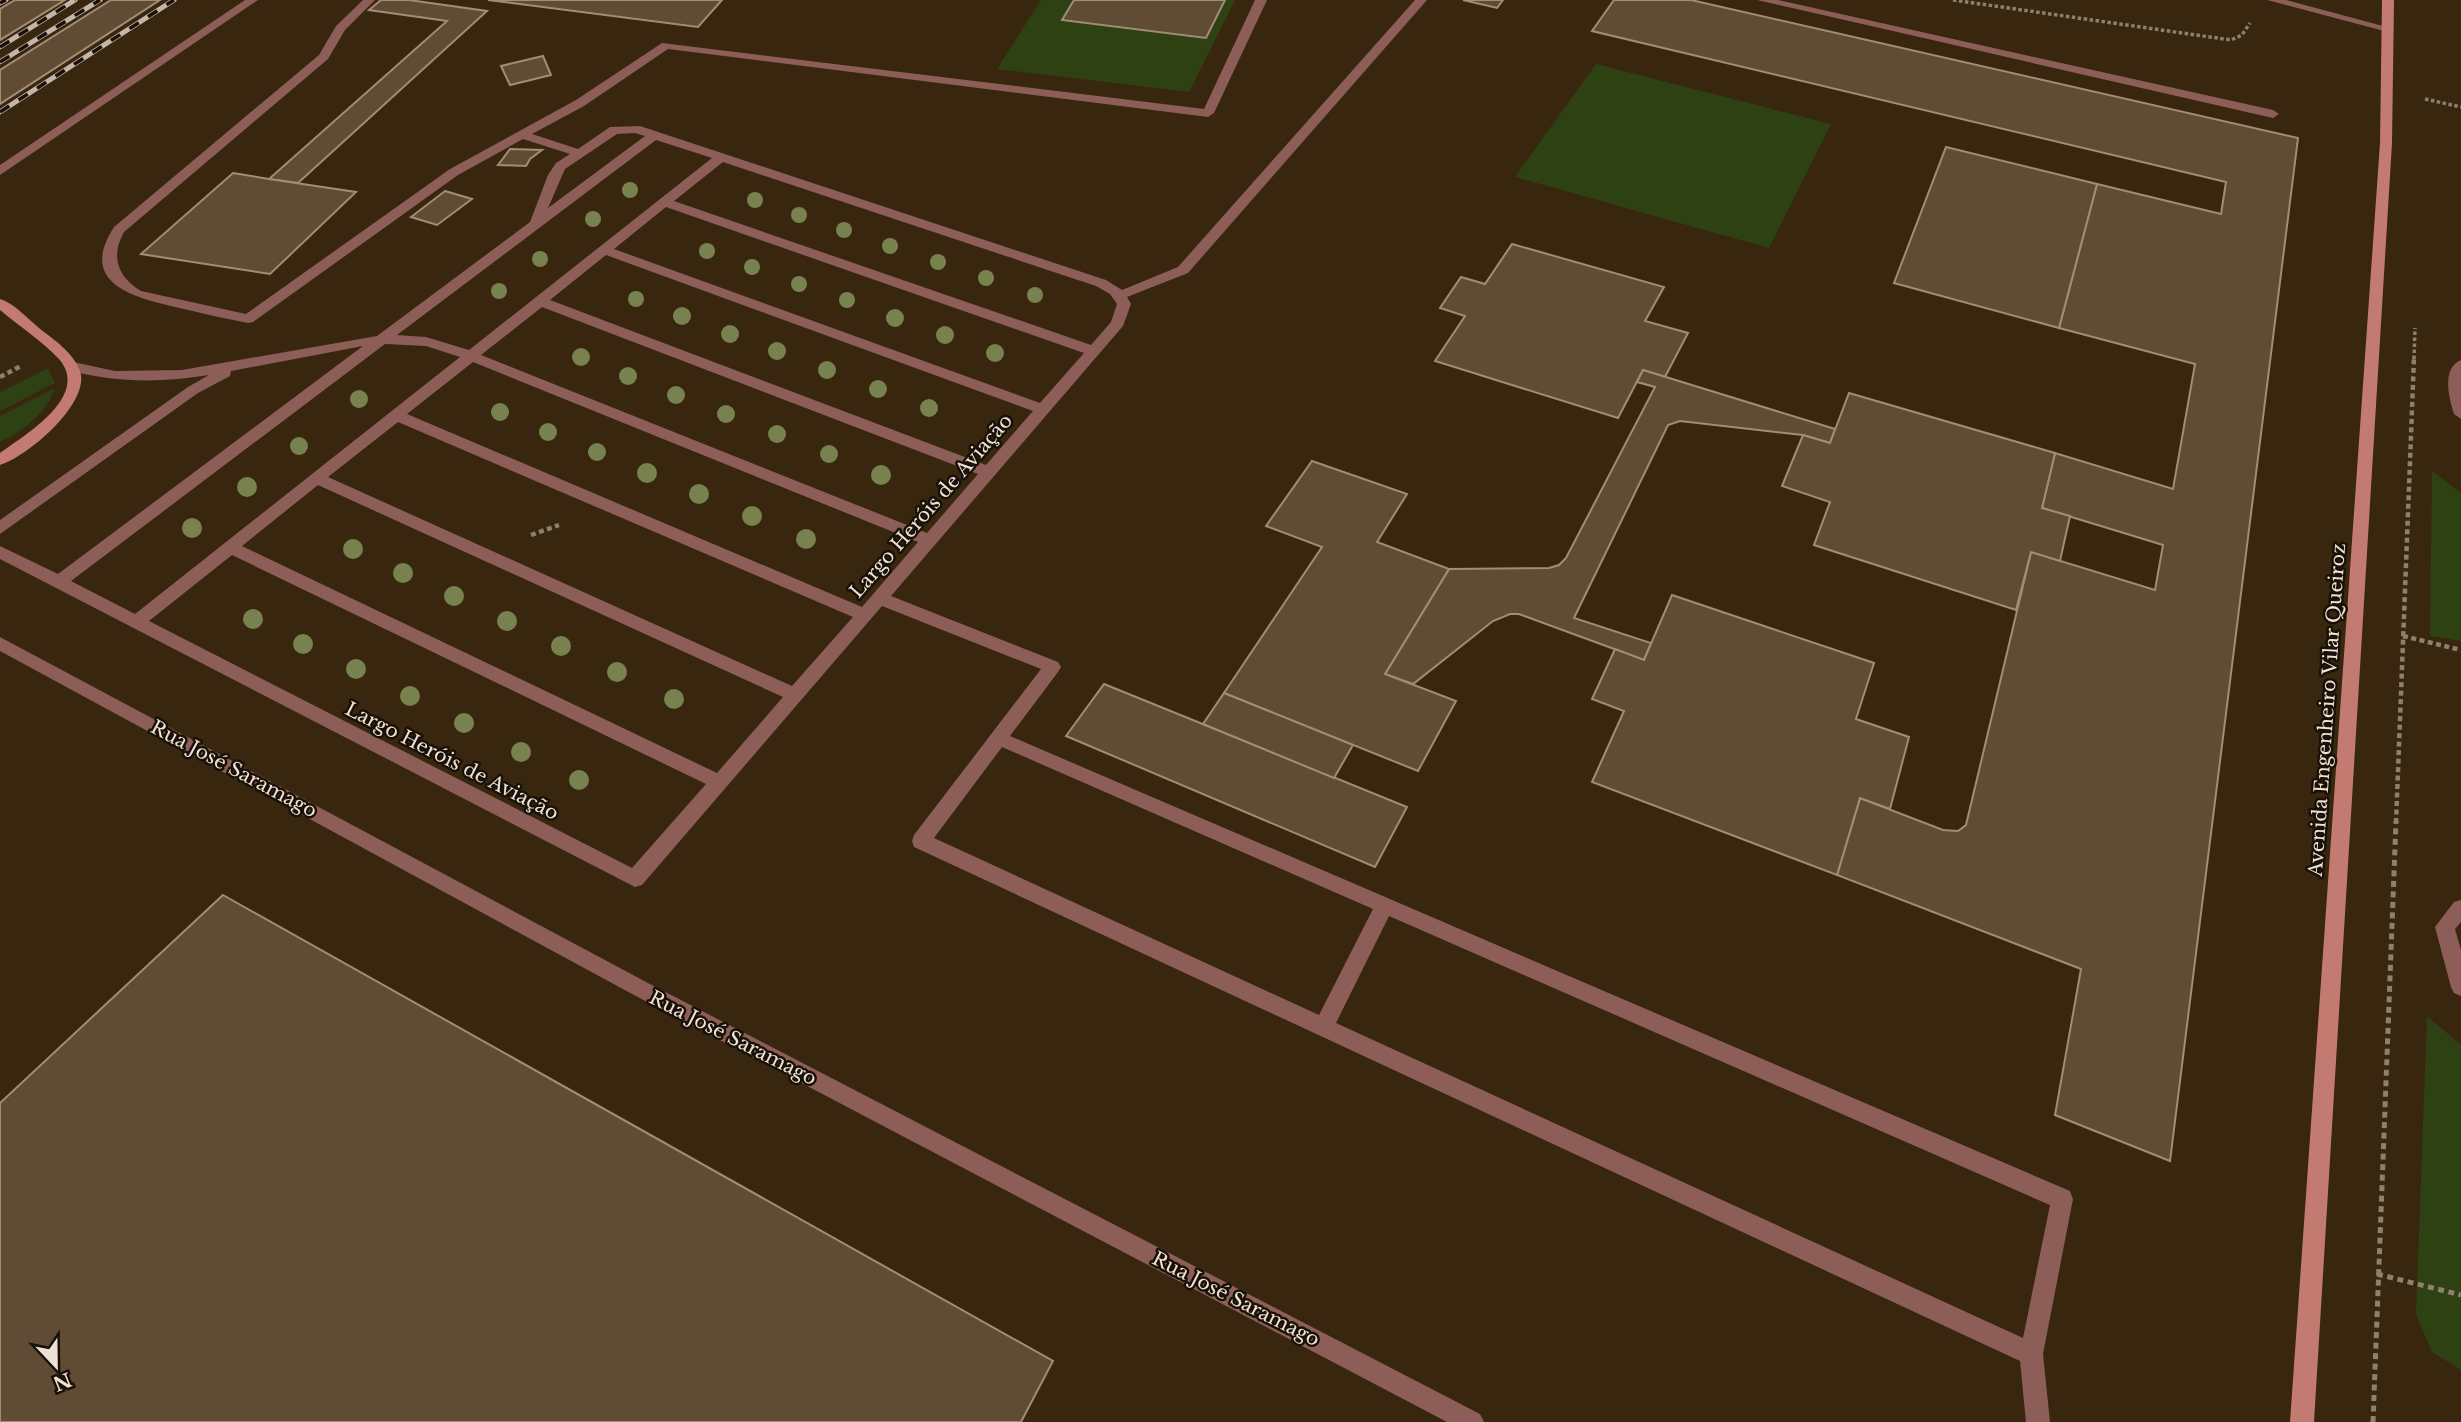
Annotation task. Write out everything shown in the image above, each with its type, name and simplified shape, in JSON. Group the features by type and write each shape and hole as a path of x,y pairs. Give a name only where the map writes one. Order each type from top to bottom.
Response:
{"main road":[{"name":"Avenida Engenheiro Vilar Queiroz","path":"2302,1422 2386,143 2388,0"},
{"path":"0,303 73,367 76,379 73,393 65,407 34,436 0,460"},
{"path":"0,454 34,436"}],"street":[{"path":"0,171 252,0"},
{"path":"369,0 340,28 324,57 119,230 112,240 110,262 113,277 122,288 136,294 248,319 454,172 580,103 666,45 1208,113 1261,0"},
{"path":"535,225 554,175 579,153 614,130 636,129 1101,283 1121,295 1183,270 1201,253 1421,0"},
{"path":"1763,0 2273,114"},
{"path":"2273,0 2388,29"},
{"path":"523,135 579,153"},
{"path":"59,582 654,135"},
{"path":"136,622 721,157"},
{"path":"665,202 1094,351"},
{"path":"604,250 1043,410"},
{"name":"Largo Heróis de Aviação","path":"0,552 635,879 1094,351 1124,314 1125,304 1121,295"},
{"path":"540,301 988,472"},
{"path":"73,367 114,376 153,377 383,339 427,341 471,356 929,540"},
{"path":"0,528 194,390 229,372 268,359"},
{"path":"2461,365 2456,373 2455,393 2461,414"},
{"path":"396,415 865,615"},
{"path":"316,478 795,695"},
{"path":"230,547 719,782"},
{"path":"878,598 1052,667 920,841 2031,1354"},
{"name":"Rua José Saramago","path":"0,643 640,989 1472,1422"},
{"path":"998,738 2062,1199 2031,1354 2038,1422"},
{"path":"1323,1027 1385,905"},
{"path":"2461,908 2445,927 2461,987"}],"path":[{"path":"1953,0 2231,40 2242,35 2254,18"},
{"path":"2425,99 2461,107"},
{"path":"2373,1422 2403,636 2461,650"},
{"path":"2377,1274 2461,1295"}],"green space":[{"path":"1041,0 1235,0 1189,92 997,69"},
{"path":"1596,64 1831,124 1769,248 1515,177"},
{"path":"48,368 55,383 0,411 0,392"},
{"path":"55,388 46,406 33,420 0,442 0,416"},
{"path":"2432,471 2461,493 2461,641 2430,636"},
{"path":"2427,1016 2461,1045 2461,1370 2432,1352 2416,1314"}],"building":[{"path":"15,0 65,0 0,40 0,9"},
{"path":"111,0 160,0 0,104 0,70"},
{"path":"381,0 409,0 487,11 298,183 269,179 447,21 369,10"},
{"path":"488,0 722,0 698,27"},
{"path":"1074,0 1225,0 1206,38 1062,20"},
{"path":"1463,0 1503,0 1497,8"},
{"path":"1614,0 1691,0 2298,138 2170,1161 2055,1115 2081,969 1837,875 1860,798 1943,830 1958,831 1966,825 2031,552 2155,590 2163,545 2042,508 2055,453 2173,489 2195,364 2059,328 2097,184 2221,214 2226,182 1592,31"},
{"path":"543,56 551,75 510,85 501,66"},
{"path":"1946,147 2097,184 2059,328 1894,283"},
{"path":"510,149 542,150 530,159 526,166 498,165"},
{"path":"233,173 356,192 270,274 141,254"},
{"path":"445,191 472,199 437,225 411,217"},
{"path":"1512,244 1664,287 1645,321 1688,333 1665,377 1643,370 1618,418 1435,361 1465,316 1440,308 1461,277 1485,284"},
{"path":"1643,370 1835,429 1830,443 1803,435 1680,421 1668,425 1574,618 1651,643 1644,660 1519,614 1510,614 1493,621 1413,684 1385,674 1449,569 1549,568 1559,565 1566,558 1655,387 1637,382"},
{"path":"1849,393 2055,453 2042,508 2070,516 2060,561 2031,552 2016,610 1814,545 1830,502 1782,486 1803,435 1830,443"},
{"path":"1312,461 1407,494 1377,542 1449,569 1385,674 1456,701 1418,771 1224,693 1322,547 1266,526"},
{"path":"1672,595 1874,663 1856,719 1909,737 1890,809 1860,798 1837,875 1592,782 1624,711 1592,699 1615,649 1644,660"},
{"path":"1104,684 1407,807 1375,867 1066,736"},
{"path":"1224,693 1353,745 1334,778 1203,724"},
{"path":"223,895 1053,1361 1021,1422 0,1422 0,1103"}],"railway":[{"path":"0,3 6,0"},
{"path":"0,47 75,0"},
{"path":"0,62 100,0"},
{"path":"0,112 174,0"}]}
